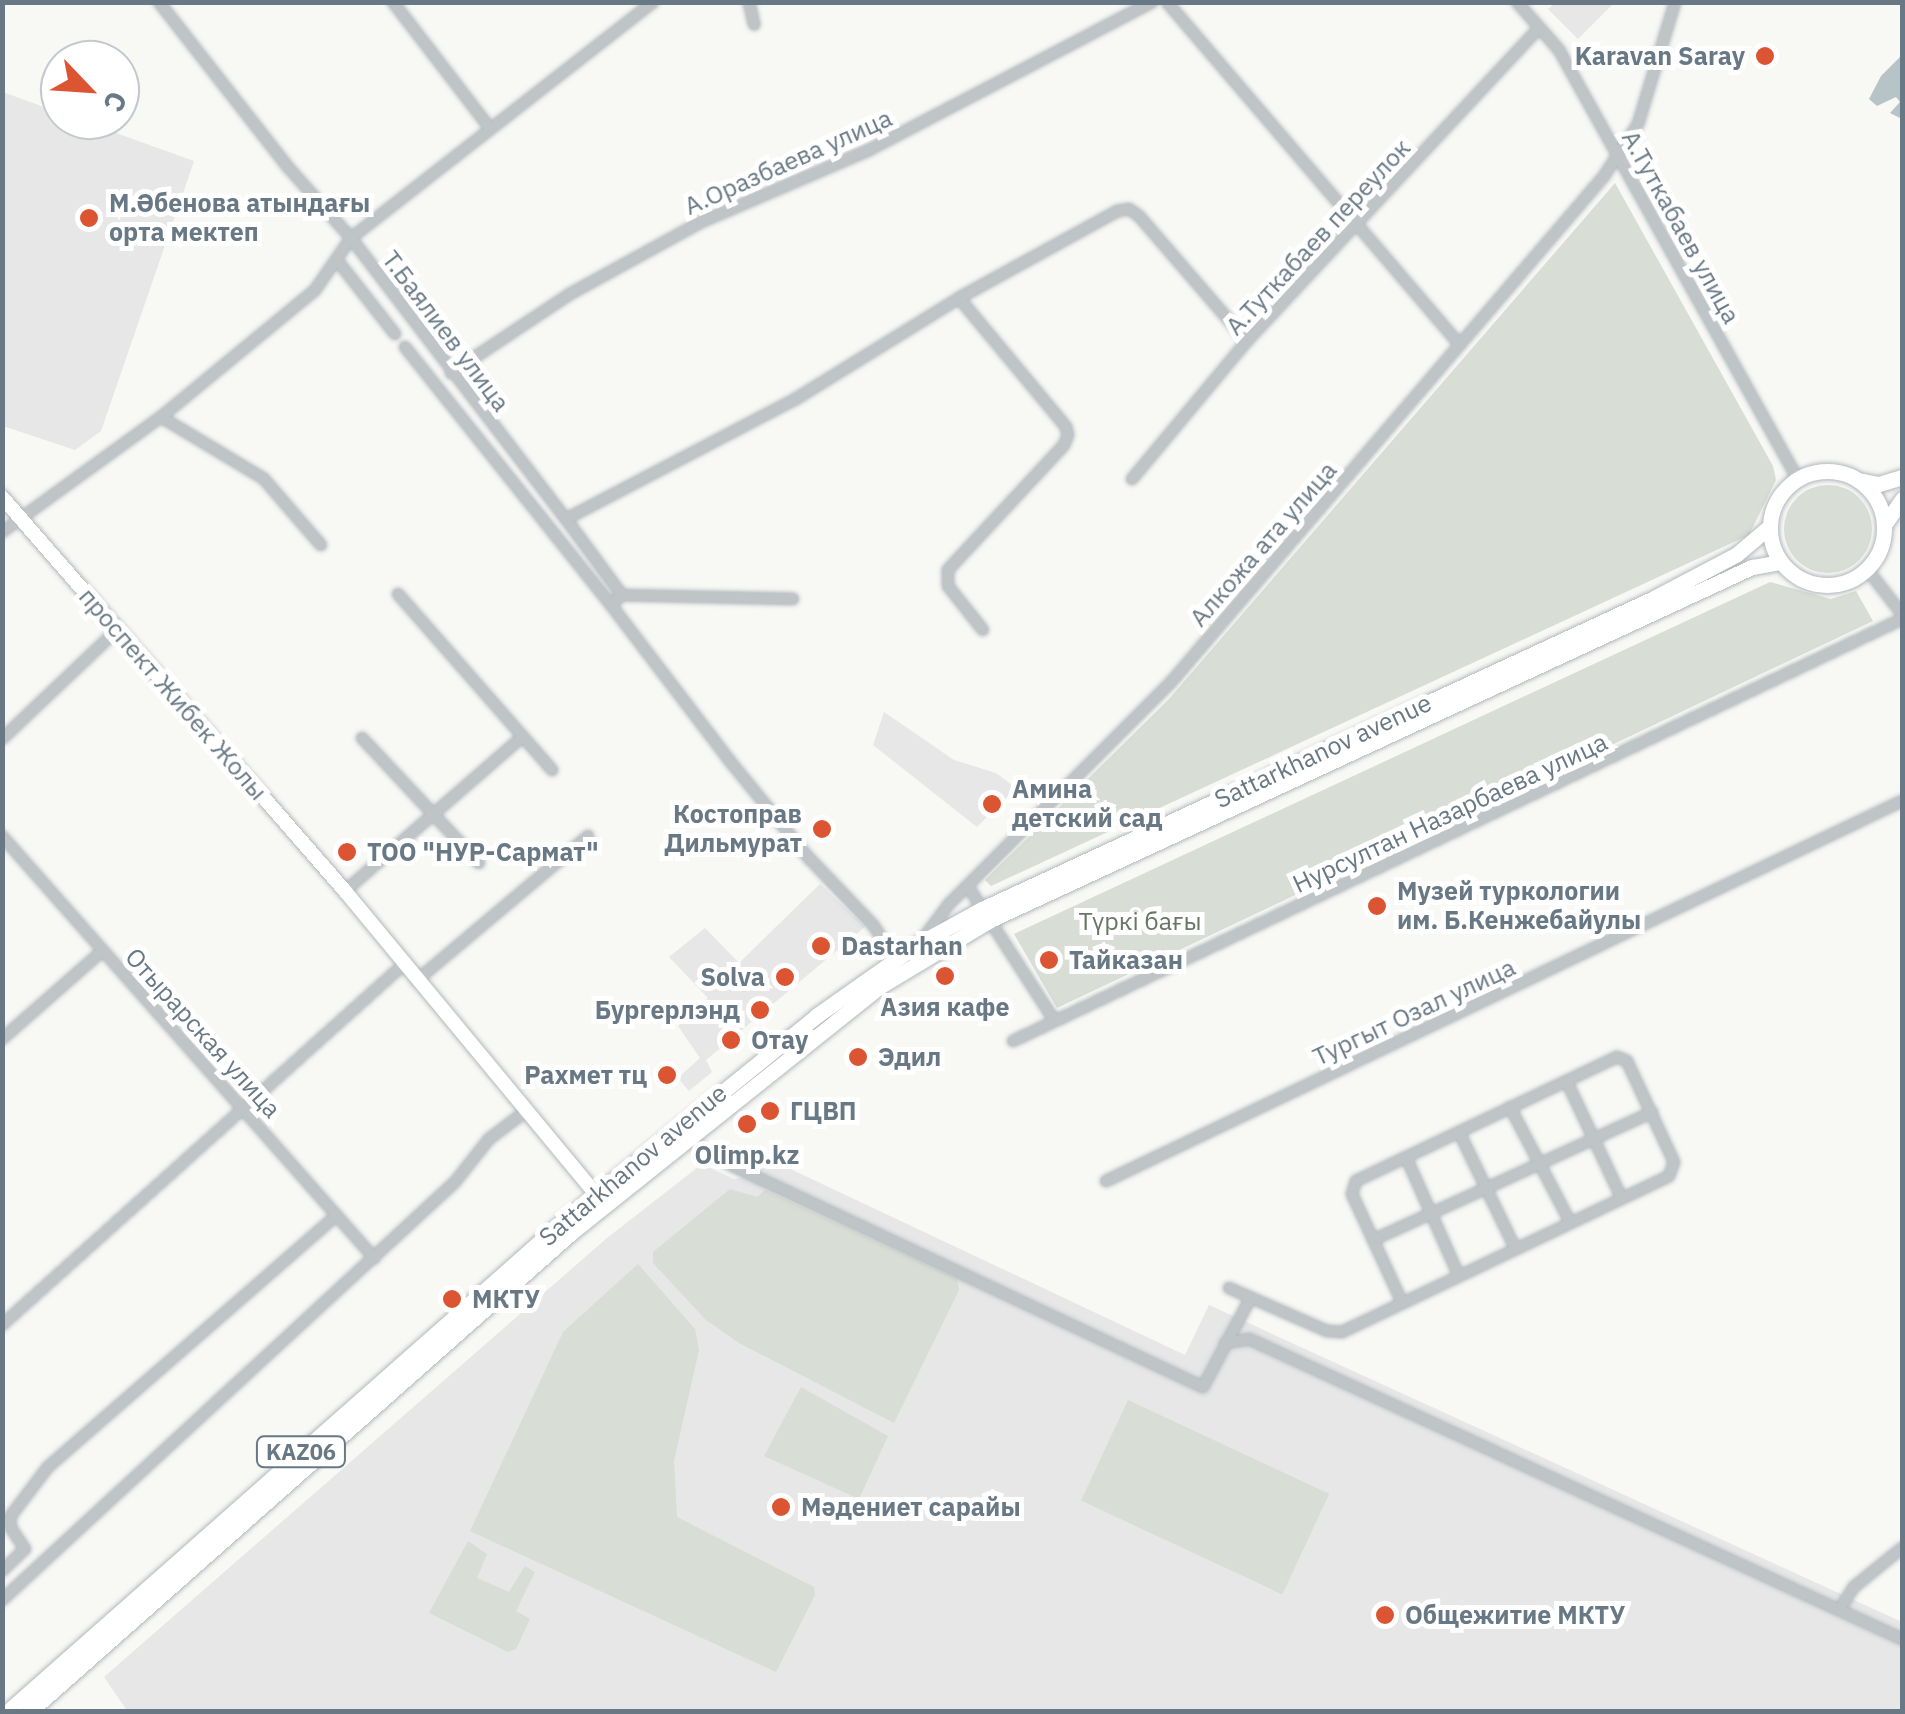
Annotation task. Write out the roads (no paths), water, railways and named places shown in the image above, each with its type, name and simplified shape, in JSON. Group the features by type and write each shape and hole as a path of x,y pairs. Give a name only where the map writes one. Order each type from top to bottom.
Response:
{"main road":[{"path":"1798,480 1831,471 1879,484 1902,477"},
{"path":"1770,526 1781,562 1795,576 1823,585 1851,580 1867,569 1882,544 1884,524 1875,497 1856,479"},
{"name":"KАZ06","path":"1770,526 1778,500 1798,480"},
{"name":"проспект Жибек Жолы","path":"2,497 345,891 600,1200"},
{"path":"1884,524 1902,500"},
{"name":"Sattarkhanov avenue","path":"28,1712 600,1200 688,1140 838,1016 924,957 986,915 1654,598 1737,554 1770,526"},
{"name":"Sattarkhanov avenue","path":"7,1712 816,1016 918,944 1752,567 1781,562"}],"street":[{"name":"Т.Баялиев улица","path":"159,2 287,166 351,238 622,595"},
{"path":"393,2 489,127"},
{"path":"2,532 23,521 161,416 315,290 351,238 652,2"},
{"path":"749,2 754,24"},
{"name":"А.Оразбаева улица","path":"451,373 570,294 699,223 866,151 1152,2"},
{"path":"1167,2 1460,345"},
{"name":"А.Туткабаев улица","path":"1517,2 1559,50 1798,480"},
{"name":"Алкожа ата улица","path":"918,944 950,904 1172,681 1604,176 1638,124 1675,2"},
{"name":"А.Туткабаев переулок","path":"1132,478 1247,340 1539,28"},
{"path":"566,519 794,400 959,298 1117,211 1129,209 1247,340"},
{"name":"Т.Баялиев улица","path":"337,260 396,334"},
{"path":"959,298 1068,435 948,570 948,586 983,630"},
{"name":"Т.Баялиев улица","path":"405,347 729,760 809,858 873,925 896,959"},
{"path":"161,416 264,479 322,545"},
{"path":"1867,569 1902,616"},
{"path":"398,594 552,770"},
{"path":"611,605 622,595 792,599"},
{"name":"Нурсултан Назарбаева улица","path":"1013,1041 1902,616"},
{"path":"2,739 117,630"},
{"path":"345,891 522,737"},
{"path":"362,738 479,864"},
{"name":"Тургыт Озал улица","path":"1106,1181 1902,801"},
{"name":"Отырарская улица","path":"2,836 374,1258"},
{"path":"416,981 588,836"},
{"path":"969,888 1054,1020"},
{"path":"2,1040 102,951"},
{"path":"2,1325 246,1110 403,965"},
{"path":"1229,1288 1334,1333 1674,1170 1652,1112 1622,1057 1510,1106 1350,1187 1401,1300"},
{"path":"1567,1082 1621,1198"},
{"path":"1510,1106 1570,1222"},
{"path":"2,1600 374,1258 455,1182 489,1139 526,1110"},
{"path":"1372,1240 1652,1112"},
{"path":"1459,1132 1515,1248"},
{"path":"688,1140 735,1167 1203,1386 1250,1298"},
{"path":"1406,1156 1459,1276"},
{"path":"2,1571 25,1549 10,1528 10,1516 48,1468 337,1215"},
{"path":"1226,1343 1250,1338 1902,1639"},
{"path":"1840,1610 1854,1587 1902,1548"}],"place":[{"name":"Karavan Saray","path":"1765,56"},
{"name":"М.Әбенова атындағы орта мектеп","path":"89,218"},
{"name":"Амина детский сад","path":"992,804"},
{"name":"Костоправ Дильмурат","path":"822,829"},
{"name":"ТОО \"НУР-Сармат\"","path":"347,852"},
{"name":"Музей туркологии им. Б.Кенжебайулы","path":"1377,906"},
{"name":"Dastarhan","path":"821,946"},
{"name":"Тайказан","path":"1049,960"},
{"name":"Азия кафе","path":"945,976"},
{"name":"Solva","path":"785,977"},
{"name":"Бургерлэнд","path":"760,1010"},
{"name":"Отау","path":"731,1040"},
{"name":"Эдил","path":"858,1057"},
{"name":"Рахмет тц","path":"667,1075"},
{"name":"ГЦВП","path":"770,1111"},
{"name":"Olimp.kz","path":"747,1124"},
{"name":"МКТУ","path":"452,1299"},
{"name":"Мәдениет сарайы","path":"781,1507"},
{"name":"Общежитие МКТУ","path":"1385,1615"}],"park label":[{"name":"Түркі бағы","path":"1140,921"}]}
